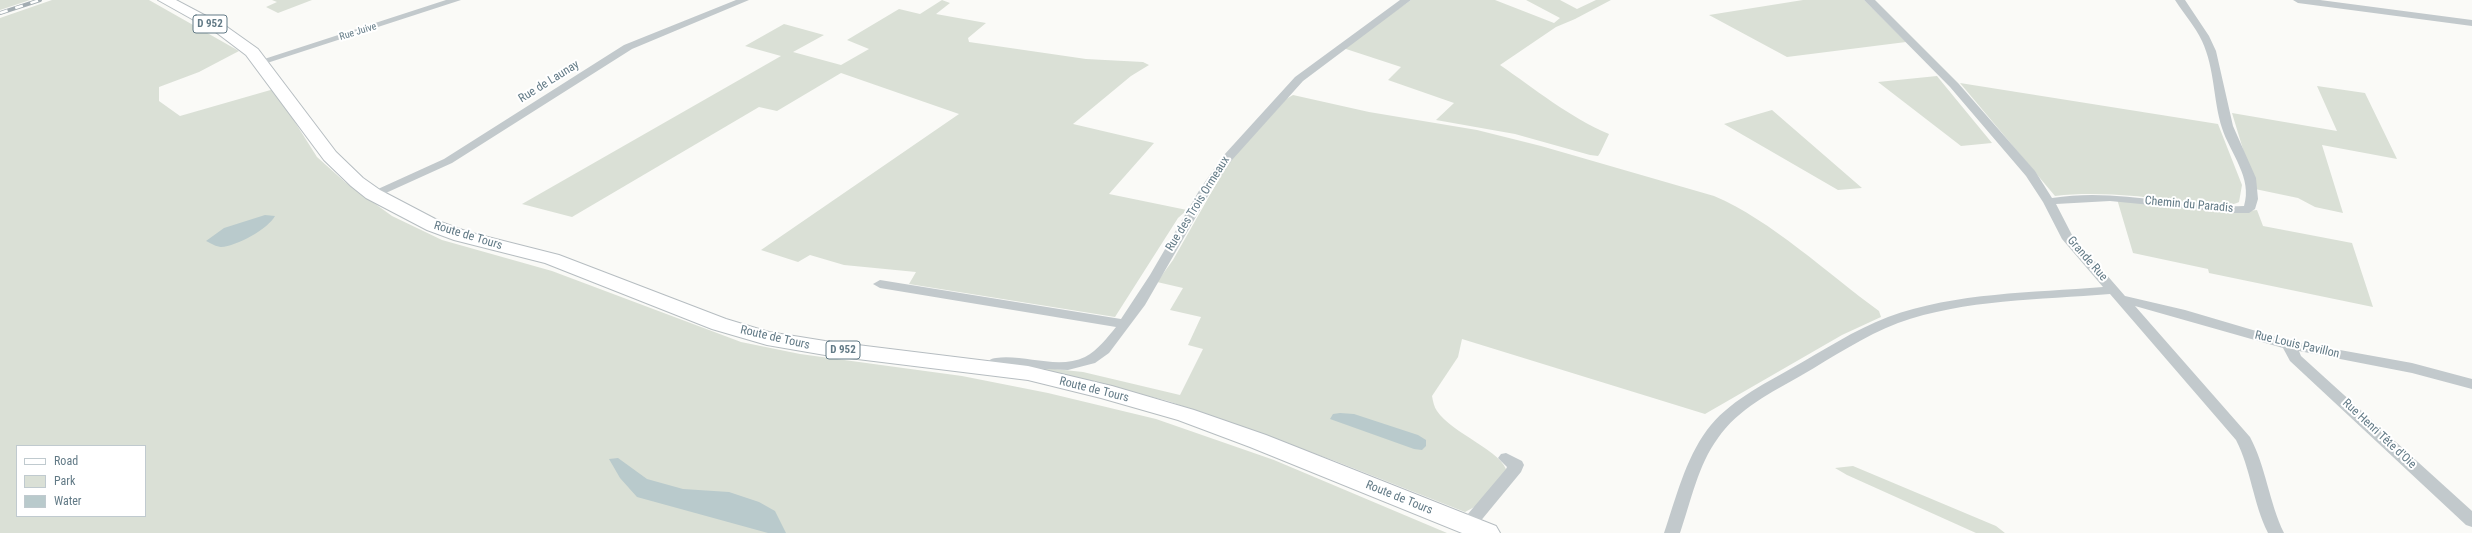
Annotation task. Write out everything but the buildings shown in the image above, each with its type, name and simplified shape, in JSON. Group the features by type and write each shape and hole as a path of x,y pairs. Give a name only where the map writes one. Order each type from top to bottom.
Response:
{"main road":[{"name":"Route de Tours","path":"164,0 222,30 252,52 330,156 373,194 434,226 461,236 552,259 719,324 768,338 825,348 1028,373 1096,389 1186,415 1258,441 1477,529"}],"street":[{"name":"Rue Juive","path":"260,62 456,0"},
{"name":"Rue de Launay","path":"373,194 411,179 448,161 628,48 744,0"},
{"name":"Rue des Trois Ormeaux","path":"989,368 997,362 1069,366 1090,360 1102,353 1139,302 1199,198 1233,149 1264,118 1286,90 1406,0"},
{"name":"Grande Rue","path":"1869,0 1908,37 1954,85 2031,174 2049,202 2066,236 2242,437 2252,453 2267,517 2276,533"},
{"name":"Chemin du Paradis","path":"2049,202 2083,197 2118,198 2204,209 2229,211 2249,209 2254,200 2252,186 2228,127 2207,41 2180,0"},
{"path":"2298,0 2472,23"},
{"path":"880,284 1124,324"},
{"name":"Rue Louis Pavillon","path":"1672,533 1701,453 1713,433 1735,411 1844,344 1892,320 1955,304 2014,297 2119,295 2288,345 2412,368 2472,384"},
{"name":"Rue Henri Tête d'Oie","path":"2288,345 2295,358 2472,521"},
{"path":"1477,529 1516,465 1506,458"}],"green space":[{"path":"0,0 30,0 0,10"},
{"path":"52,0 149,0 239,51 199,72 159,87 159,101 180,116 274,89 317,157 345,182 392,216 442,240 552,271 741,342 800,354 962,376 1048,393 1156,419 1274,460 1447,533 0,533 0,18"},
{"path":"272,0 312,0 278,13 266,7 277,2"},
{"path":"942,0 950,3 936,14 986,23 968,38 969,42 1086,59 1143,62 1149,65 1131,76 1073,124 1154,143 1109,194 1187,210 1178,218 1115,317 909,284 916,272 844,265 810,255 798,262 761,250 959,114 841,73 777,111 759,107 572,217 522,204 781,56 745,46 784,24 824,35 793,52 841,65 869,49 847,40 899,9 920,14"},
{"path":"1411,0 1495,0 1554,23 1560,18 1526,0 1560,0 1577,9 1596,0 1611,0 1556,27 1500,65 1566,111 1609,134 1598,156 1515,134 1436,120 1454,103 1388,80 1401,67 1343,48"},
{"path":"1803,0 1864,0 1906,42 1787,57 1709,15"},
{"path":"1937,76 1992,143 1961,146 1878,82"},
{"path":"1960,83 2218,124 2242,185 2239,202 2230,205 2218,206 2188,204 2124,195 2084,194 2055,196"},
{"path":"2317,86 2365,93 2397,159 2322,145 2343,213 2315,207 2298,198 2255,189 2232,113 2337,131"},
{"path":"1293,95 1369,112 1477,130 1541,146 1714,196 1735,206 1778,233 1879,311 1881,317 1842,335 1705,414 1462,339 1458,357 1432,396 1434,406 1444,419 1497,458 1504,465 1507,473 1482,503 1465,512 1335,461 1168,401 1027,366 1083,372 1180,395 1203,349 1188,345 1201,317 1170,310 1183,288 1157,282 1173,260 1228,163 1286,99"},
{"path":"1772,110 1862,188 1838,190 1724,124"},
{"path":"2117,199 2231,213 2257,210 2263,226 2352,243 2373,307 2209,273 2208,269 2133,253"},
{"path":"1853,466 1996,526 2005,533 1976,533 1847,475 1835,468"}],"water":[{"path":"265,215 275,216 259,231 235,244 221,247 206,241 224,228"},
{"path":"1333,414 1354,414 1418,435 1426,440 1426,446 1422,450 1414,449 1330,419"},
{"path":"618,458 647,479 683,489 729,492 759,502 775,511 786,533 768,533 637,497 620,478 609,459"}],"railway":[{"path":"0,13 40,0"}]}
